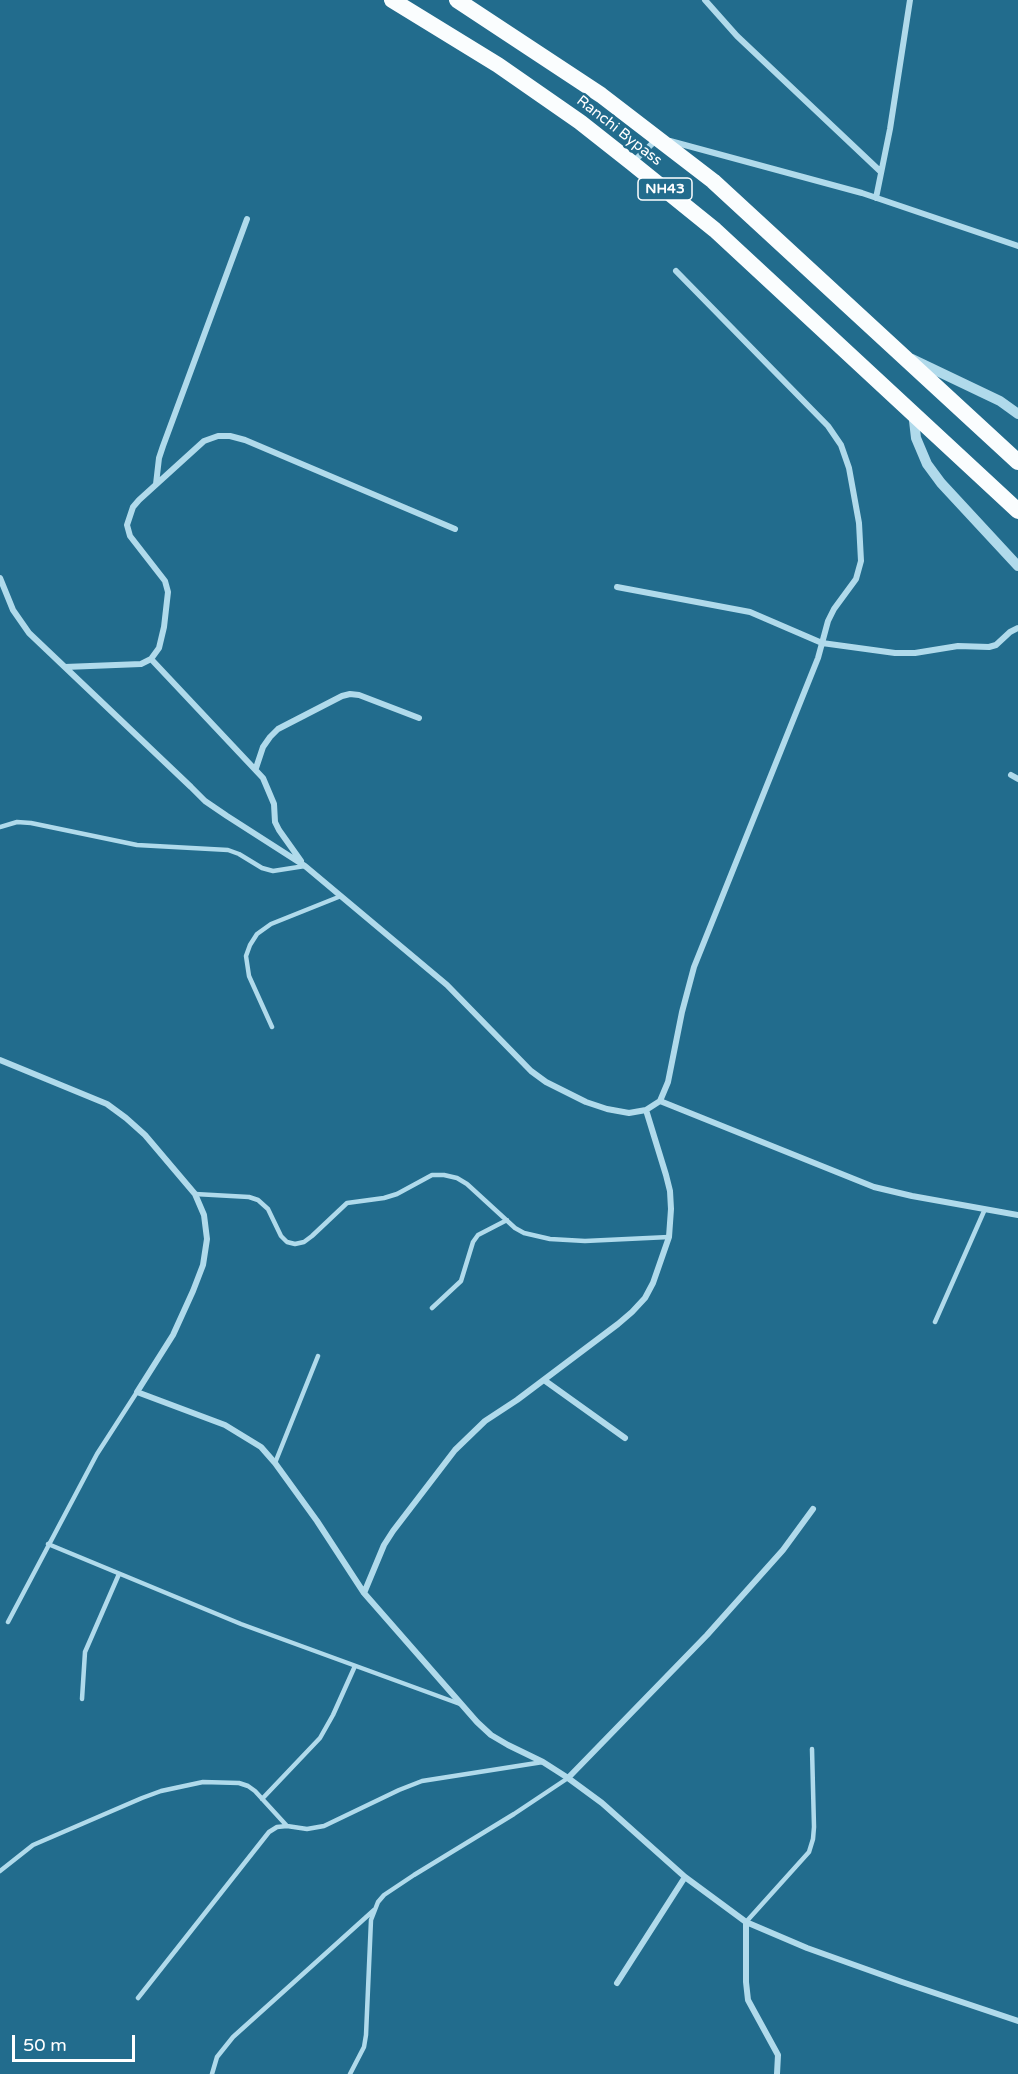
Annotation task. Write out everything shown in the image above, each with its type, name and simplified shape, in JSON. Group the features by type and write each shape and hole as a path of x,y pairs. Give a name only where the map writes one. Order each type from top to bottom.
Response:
{"highway":[{"name":"Ranchi Bypass","path":"392,0 498,64 580,122 632,163 715,230 913,412"},
{"name":"Ranchi Bypass","path":"457,0 602,95 658,138 712,181 904,355"},
{"name":"NH43","path":"904,355 1018,462"},
{"name":"NH43","path":"913,412 1018,511"}],"street":[{"path":"705,0 737,36 881,172"},
{"path":"876,198 890,129 910,0"},
{"path":"632,163 658,138 876,198 1018,246"},
{"path":"156,485 159,458 163,446 247,219"},
{"path":"0,578 13,610 29,633 205,801 305,866 447,985 531,1071 546,1083 586,1102 629,1113 646,1110 660,1101 668,1082 694,967 818,658 834,609 856,579 861,561 859,523 846,456 828,426 676,271"},
{"path":"904,355 1000,401 1018,414"},
{"path":"913,412 916,438 927,464 941,483 1018,566"},
{"path":"65,667 141,664 151,659 159,648 168,592 165,581 130,536 127,525 133,507 204,441 218,436 245,440 455,529"},
{"path":"617,587 750,612 822,643 906,654 952,646 996,645 1018,628"},
{"path":"151,659 256,768 269,789 274,804 275,822 305,866"},
{"path":"256,768 263,747 278,729 342,696 359,695 419,718"},
{"path":"1011,775 1018,779"},
{"path":"0,1060 106,1104 126,1118 145,1135 195,1194 204,1215 207,1239 202,1265 193,1291 173,1335 137,1392 225,1425 261,1447 317,1521 364,1593 491,1735 568,1778 602,1803 685,1877 747,1922 807,1948 1018,2021"},
{"path":"660,1101 874,1186 912,1196 1018,1215"},
{"path":"364,1593 384,1545 454,1450 485,1421 544,1380 632,1312 645,1298 653,1283 669,1237 670,1191 646,1110"},
{"path":"544,1380 625,1438"},
{"path":"568,1778 707,1635 783,1550 813,1509"},
{"path":"617,1983 685,1877"},
{"path":"747,1922 748,2000 778,2055 777,2074"}],"lane":[{"path":"0,827 17,822 31,823 137,845 228,850 262,868 273,871 305,866"},
{"path":"272,1027 249,976 246,956 250,945 257,934 271,924 341,896"},
{"path":"195,1194 249,1197 258,1200 268,1209 281,1236 287,1242 295,1244 304,1242 312,1236 347,1203 384,1198 397,1194 432,1175 444,1174 458,1178 477,1192 524,1233 550,1239 605,1241 669,1237"},
{"path":"935,1322 986,1209"},
{"path":"432,1308 461,1281 473,1242 478,1235 507,1220"},
{"path":"275,1463 318,1356"},
{"path":"8,1622 97,1454 137,1392"},
{"path":"48,1544 252,1628 461,1704"},
{"path":"82,1699 86,1652 119,1574"},
{"path":"262,1799 320,1738 355,1666"},
{"path":"747,1922 809,1852 814,1827 812,1749"},
{"path":"138,1998 262,1838 277,1827 307,1829 324,1826 422,1781 543,1762"},
{"path":"212,2074 217,2057 233,2037 374,1910 384,1895 568,1778"},
{"path":"0,1871 33,1845 161,1791 203,1782 239,1783 248,1786 287,1826"},
{"path":"350,2074 364,2047 366,2035 371,1920 374,1910"}]}
